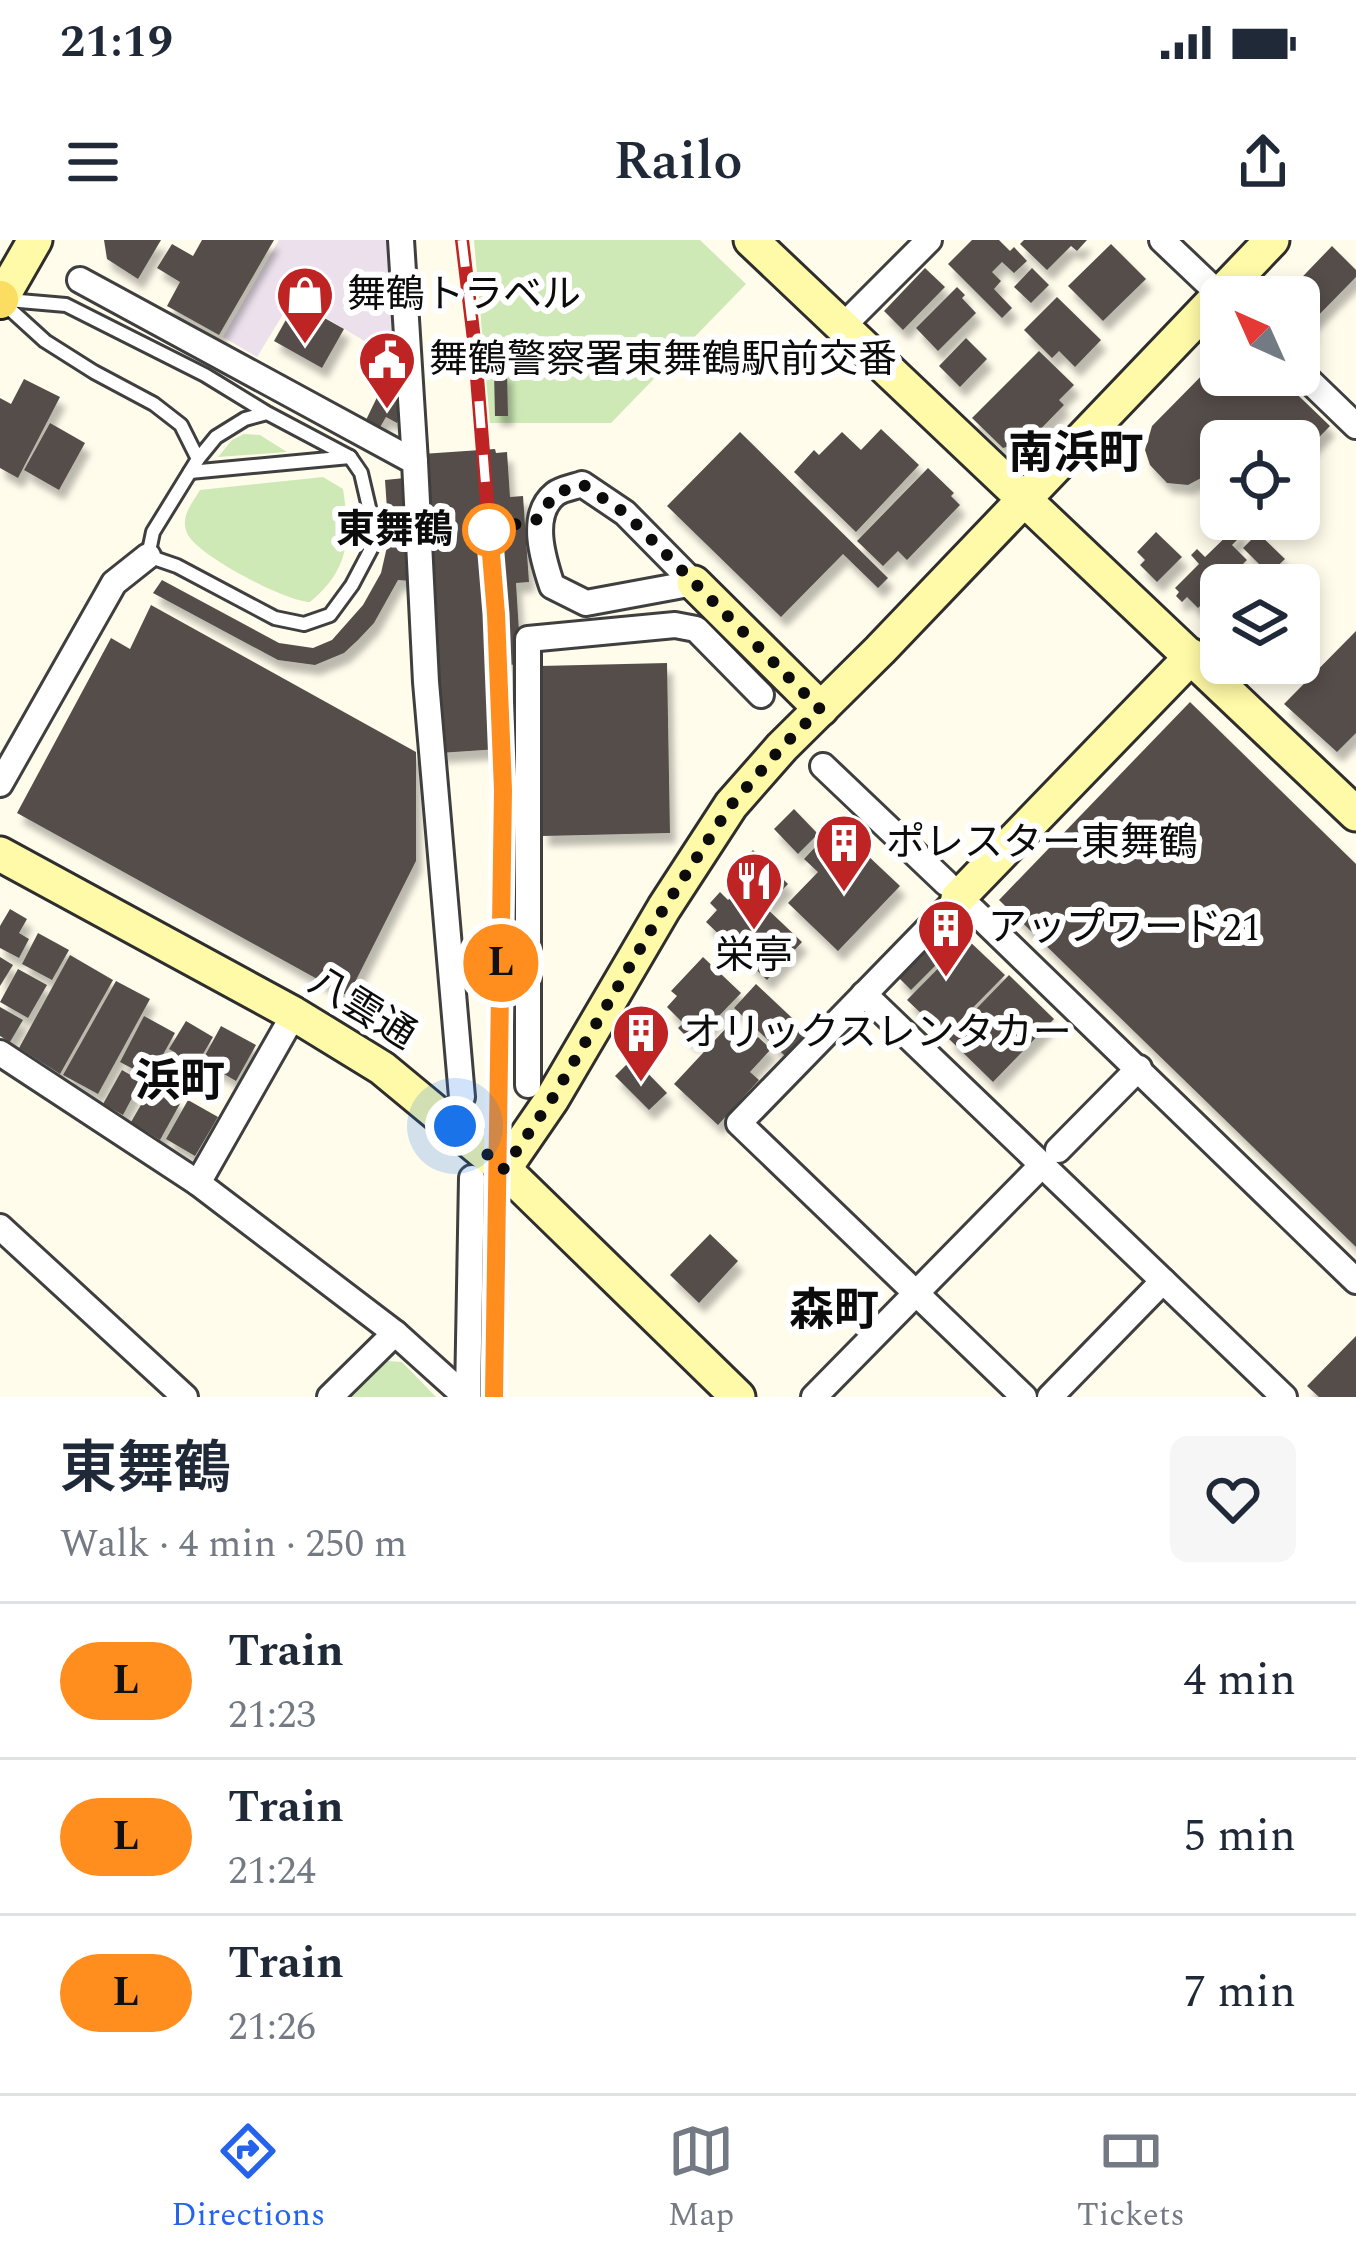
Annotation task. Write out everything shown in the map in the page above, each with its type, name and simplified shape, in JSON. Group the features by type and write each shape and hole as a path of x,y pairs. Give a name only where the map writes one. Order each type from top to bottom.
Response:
{"street":[{"path":"0,300 35,240"},
{"path":"401,240 426,682 461,1097"},
{"path":"751,240 1356,814"},
{"path":"842,326 929,240"},
{"path":"1162,240 1200,276"},
{"path":"1239,276 1272,240"},
{"path":"80,280 415,462"},
{"path":"467,1397 488,1173 552,1099 664,908 731,805 1200,317"},
{"path":"1320,391 1356,426"},
{"path":"694,583 586,603 552,586 539,519 554,494 582,484 625,513 820,709"},
{"path":"0,784 114,584 148,556"},
{"path":"528,1085 528,639 675,625 696,629 760,694"},
{"path":"1024,1397 739,1123 1192,656"},
{"path":"823,766 1356,1281"},
{"name":"八雲通","path":"0,854 294,1014 382,1068 488,1173 738,1397"},
{"path":"864,994 1050,1157 1163,1281 1284,1397"},
{"path":"198,1183 294,1014"},
{"path":"0,1053 198,1183 395,1334 467,1397"},
{"path":"814,1397 1138,1068"},
{"path":"0,1227 185,1397"},
{"path":"1050,1397 1163,1281"},
{"path":"330,1397 395,1334"}],"lane":[{"path":"0,300 66,305 205,375 350,457 362,473 371,516 371,549 330,615 304,624 275,618 177,566 148,556 153,532 216,437 245,419 267,413"},
{"path":"0,300 45,340 181,425 194,466"},
{"path":"194,466 350,457"}],"shaded area":[{"path":"279,240 392,240 401,363 293,298 257,357 223,337"}],"green space":[{"path":"474,240 700,240 746,284 611,423 490,423"},
{"path":"244,434 260,435 287,452 218,457"},
{"path":"323,477 343,489 346,537 333,577 310,602 242,575 206,553 187,533 186,516 200,490"},
{"path":"387,1361 402,1362 436,1397 350,1397"}],"building":[{"path":"104,240 161,240 138,279 107,259"},
{"path":"202,240 274,240 219,335 167,306 180,282 157,268 172,244 193,256"},
{"path":"972,240 999,240 1027,261 1014,273 1002,262 992,272 1001,281 994,289 1012,308 1002,318 948,264"},
{"path":"1024,240 1087,240 1077,251 1071,246 1047,270 1020,244"},
{"path":"1111,244 1146,279 1103,321 1068,286"},
{"path":"1332,246 1356,270 1356,277 1320,314 1320,276 1303,276"},
{"path":"925,268 945,287 903,330 884,311"},
{"path":"1032,268 1049,285 1031,303 1014,287"},
{"path":"957,287 976,313 938,351 916,328"},
{"path":"1057,297 1101,340 1075,367 1059,351 1052,358 1024,330"},
{"path":"296,302 344,329 322,368 274,341"},
{"path":"966,338 987,359 960,387 939,366"},
{"path":"1039,351 1074,385 1059,400 1064,405 1030,440 1003,448 972,418"},
{"path":"494,371 507,371 508,416 495,416"},
{"path":"1200,377 1200,396 1299,396 1330,426 1320,436 1320,420 1200,420 1200,479 1188,485 1167,483 1150,465 1145,450 1152,426"},
{"path":"24,379 60,397 18,478 0,468 0,398 11,404"},
{"name":"舞鶴警察署東舞鶴駅前交番","path":"380,391 406,405 397,423 386,417 379,429 366,420"},
{"path":"50,423 85,443 59,490 24,470"},
{"path":"881,429 919,465 856,532 794,472 814,450 819,455 842,432 861,450"},
{"path":"740,432 888,578 878,588 843,554 781,617 667,506"},
{"name":"東舞鶴","path":"495,449 496,453 507,452 510,497 523,496 529,582 516,583 521,664 509,665 514,748 439,753 411,581 398,580 374,623 344,653 315,665 278,660 153,593 162,580 279,643 313,648 332,640 363,605 381,573 389,538 385,480 405,478 422,454"},
{"path":"928,468 960,505 907,560 898,551 883,566 857,541"},
{"path":"1156,532 1182,557 1157,582 1140,565 1145,560 1137,552"},
{"path":"1223,540 1237,540 1232,545 1247,560 1243,564 1200,564 1198,608 1187,597 1182,602 1175,588 1199,564 1191,555 1197,549 1205,557"},
{"path":"1251,540 1265,540 1285,559 1280,564 1259,564 1243,548"},
{"path":"151,605 416,752 416,861 348,996 17,813 111,638 130,649"},
{"path":"1356,631 1356,733 1337,752 1284,704 1304,684 1320,684 1320,668"},
{"path":"667,663 670,833 543,836 540,666"},
{"path":"1190,702 1356,864 1356,1247 999,900"},
{"path":"794,809 818,834 798,854 774,829"},
{"name":"ポレスター東舞鶴","path":"848,837 900,886 838,951 788,903 818,872 804,859 817,845 829,856"},
{"path":"753,850 788,884 768,905 733,871"},
{"name":"栄亭","path":"743,886 802,942 767,980 706,922 717,910 710,903 720,892 728,900"},
{"path":"10,909 27,919 19,933 29,939 19,958 0,948 0,926"},
{"path":"948,923 963,938 911,990 896,975"},
{"path":"38,933 69,950 52,980 22,964"},
{"path":"967,939 1005,975 948,1033 907,1000"},
{"path":"70,955 113,980 60,1074 19,1048"},
{"path":"0,957 13,965 0,986"},
{"path":"703,957 741,993 693,1043 678,1028 683,1023 667,1007 677,996 671,991"},
{"path":"18,969 47,985 28,1018 0,1002"},
{"path":"1009,975 1054,1019 993,1082 948,1038"},
{"path":"116,981 150,999 98,1094 63,1075"},
{"path":"756,984 807,1032 785,1056 734,1008"},
{"path":"0,1007 23,1020 10,1042 0,1036"},
{"path":"144,1016 175,1033 150,1078 120,1062"},
{"path":"186,1021 213,1037 196,1066 201,1069 195,1080 181,1072 173,1086 161,1079 176,1053 169,1049"},
{"path":"221,1026 256,1045 236,1081 202,1061"},
{"path":"728,1026 749,1046 758,1037 771,1049 750,1072 759,1080 718,1125 674,1084"},
{"name":"オリックスレンタカー","path":"633,1058 667,1093 649,1110 615,1076"},
{"path":"122,1070 141,1081 123,1115 103,1104"},
{"path":"153,1084 181,1102 160,1140 131,1122"},
{"path":"188,1100 218,1117 195,1156 166,1139"},
{"path":"710,1234 738,1261 699,1303 670,1275"},
{"path":"1356,1336 1356,1397 1319,1397 1307,1386"}],"railway":[{"path":"462,240 496,614 503,790 494,1397"}],"train":[{"name":"L","path":"489,530 503,790 494,1397"}],"place":[{"name":"舞鶴トラベル","path":"305,346"},
{"name":"舞鶴警察署東舞鶴駅前交番","path":"387,411"},
{"name":"東舞鶴","path":"489,530"},
{"name":"ポレスター東舞鶴","path":"844,894"},
{"name":"栄亭","path":"754,932"},
{"name":"アップワード21","path":"946,979"},
{"name":"オリックスレンタカー","path":"641,1084"}],"district":[{"name":"南浜町","path":"1076,454"},
{"name":"浜町","path":"180,1082"},
{"name":"森町","path":"834,1311"}],"route":[{"path":"455,1126 504,1169 552,1099 664,908 731,805 820,709 625,513 582,484 554,494 539,519 489,530"}]}
